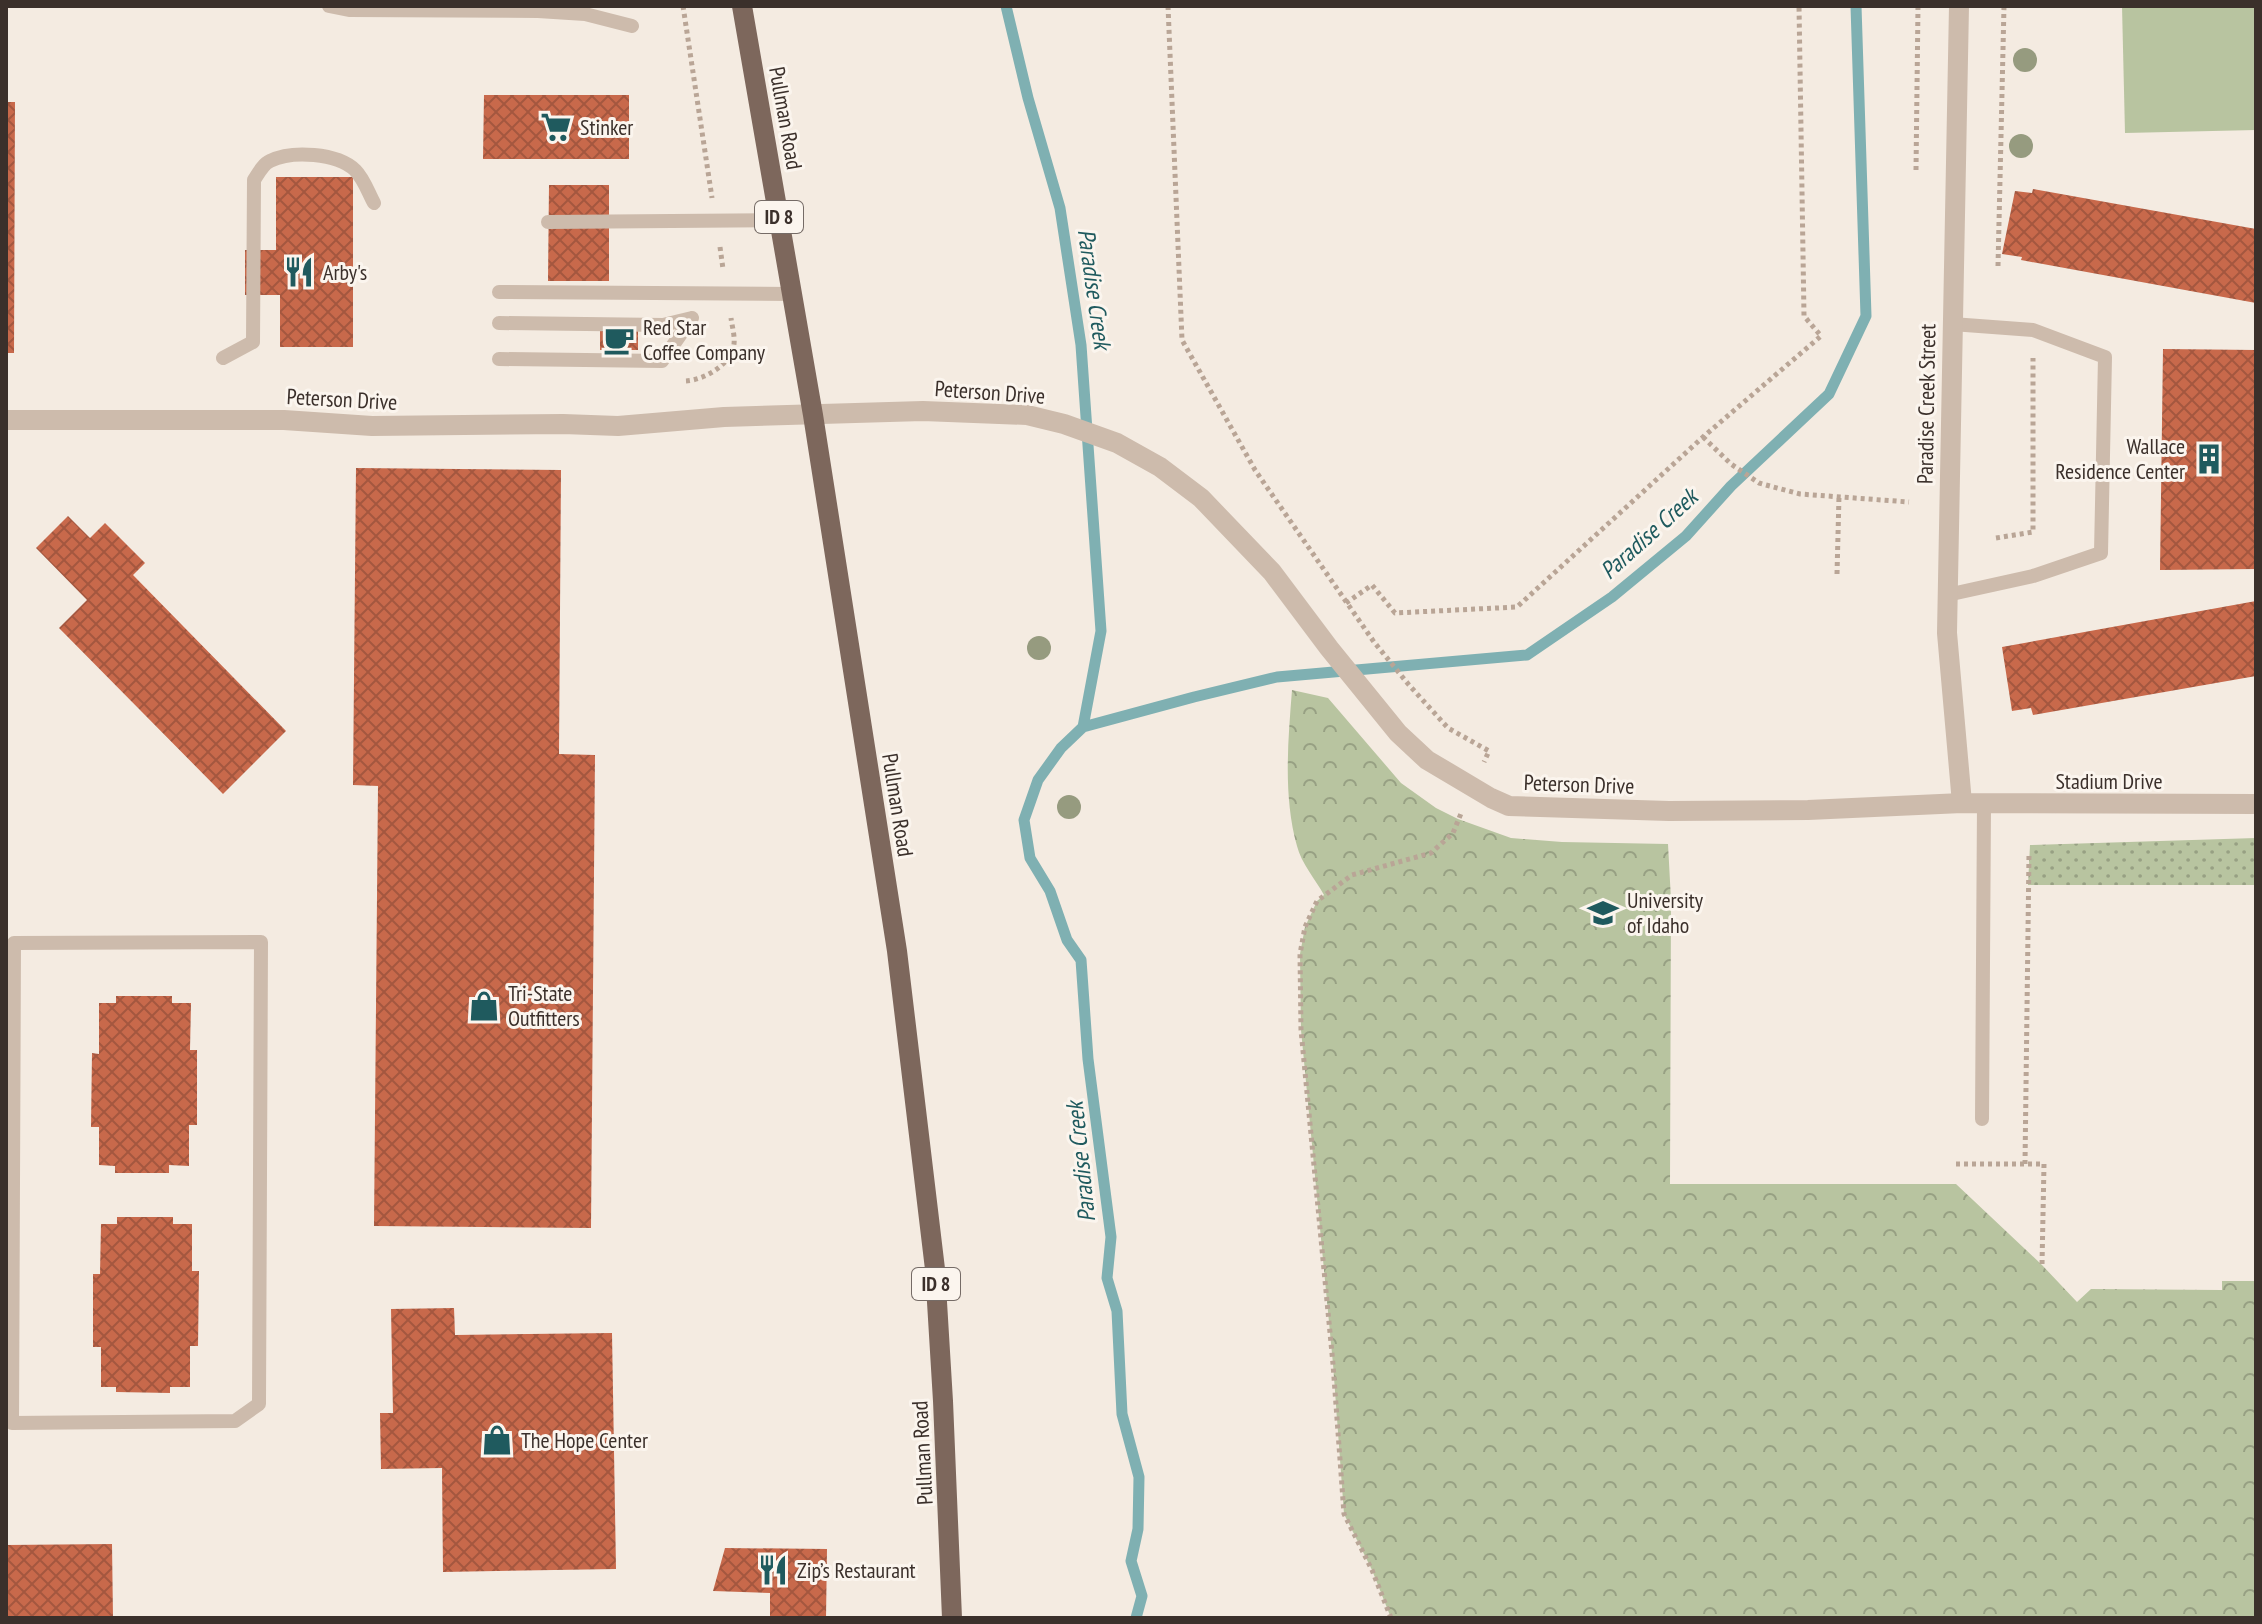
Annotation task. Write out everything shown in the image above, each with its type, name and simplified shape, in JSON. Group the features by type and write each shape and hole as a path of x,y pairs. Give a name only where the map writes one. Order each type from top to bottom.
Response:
{"main road":[{"name":"Pullman Road","path":"742,6 813,415 897,951 935,1269 952,1618"}],"street":[{"name":"Paradise Creek Street","path":"1959,6 1947,633 1962,803"},
{"name":"Peterson Drive","path":"6,420 284,420 372,426 618,426 724,417 923,411 1027,415 1117,443 1160,467 1201,498 1272,572 1398,733 1427,760 1509,806 1669,811 1962,803"},
{"name":"Stadium Drive","path":"1962,803 2256,804"}],"lane":[{"path":"329,6 349,10 585,14 632,26"},
{"path":"223,358 253,342 254,180 266,162 290,154 338,159 362,177 374,203"},
{"path":"548,222 779,220"},
{"path":"499,292 792,294"},
{"path":"499,323 663,325 692,318 662,361 499,359"},
{"path":"1947,595 2033,576 2101,553 2105,357 2033,330 1952,324"},
{"path":"1982,1119 1984,804"},
{"path":"261,942 259,1404 235,1421 12,1423 10,943 261,942"}],"path":[{"path":"1168,6 1182,340 1255,470 1374,642 1448,728 1489,751 1480,769"},
{"path":"1346,603 1372,585 1395,613 1517,607 1703,437 1821,336 1804,316 1799,6"},
{"path":"1916,170 1918,6"},
{"path":"1998,266 2004,6"},
{"path":"1996,538 2033,532 2033,356"},
{"path":"1703,437 1731,464 1759,483 1800,494 1909,502"},
{"path":"1837,574 1839,496"},
{"path":"1391,1618 1372,1570 1344,1514 1301,1030 1300,954 1305,927 1317,901 1324,895 1352,875 1431,853 1453,833 1458,819"},
{"path":"2025,1164 2029,854"},
{"path":"1956,1164 2044,1164 2042,1265"}],"green space":[{"path":"2122,6 2256,6 2256,130 2125,133"},
{"path":"1292,690 1328,698 1401,783 1436,808 1458,819 1511,838 1668,844 1671,900 1670,1184 1956,1184 2077,1302 2091,1289 2222,1290 2222,1281 2256,1281 2256,1618 1391,1618 1372,1570 1344,1514 1301,1030 1300,954 1305,927 1317,901 1324,895 1302,859 1290,808 1288,768"},
{"path":"2256,838 2256,885 2028,885 2030,845"}],"building":[{"name":"Stinker","path":"484,95 629,95 629,159 483,159"},
{"path":"6,102 15,102 14,353 6,353"},
{"name":"Arby's","path":"276,177 353,177 353,347 280,347 280,295 245,295 245,250 276,250"},
{"path":"549,185 609,185 609,281 548,281"},
{"path":"2033,189 2256,229 2256,303 2002,254 2015,191 2032,193"},
{"name":"Red Star Coffee Company","path":"600,330 638,331 638,350 600,350"},
{"name":"Wallace Residence Center","path":"2163,349 2256,350 2256,569 2160,570"},
{"name":"Tri-State Outfitters","path":"356,468 561,470 559,754 595,755 591,1228 374,1226 378,786 353,785"},
{"path":"68,516 90,538 105,523 145,563 133,575 286,731 223,794 59,628 87,600 36,548"},
{"path":"2256,601 2256,676 2033,715 2031,708 2012,711 2002,647"},
{"path":"116,996 172,996 172,1003 191,1003 190,1050 197,1050 197,1125 189,1125 189,1166 169,1165 169,1173 115,1173 115,1166 99,1165 99,1127 91,1127 92,1053 99,1054 99,1003 116,1003"},
{"path":"117,1217 173,1217 173,1224 192,1224 192,1271 199,1271 198,1346 190,1346 190,1387 170,1387 170,1393 116,1392 116,1387 101,1387 101,1347 93,1347 93,1274 100,1274 101,1224 117,1224"},
{"name":"The Hope Center","path":"454,1308 455,1335 612,1333 616,1569 443,1572 442,1468 381,1469 380,1413 393,1413 391,1309"},
{"path":"112,1544 113,1618 6,1618 6,1545"},
{"name":"Zip’s Restaurant","path":"725,1548 827,1549 826,1618 770,1618 770,1593 713,1591"}],"waterway":[{"name":"Paradise Creek","path":"1006,6 1028,98 1060,208 1081,345 1101,631 1083,727"},
{"name":"Paradise Creek","path":"1136,1618 1142,1596 1131,1561 1138,1529 1139,1477 1122,1414 1117,1311 1107,1278 1111,1237 1088,1059 1081,960 1067,940 1050,891 1030,858 1024,820 1038,780 1061,748 1083,727 1194,697 1277,677 1527,655 1612,597 1686,536 1731,486 1829,394 1866,316 1856,6"}],"place":[{"name":"Stinker","path":"556,127"},
{"name":"Arby's","path":"299,272"},
{"name":"Red Star Coffee Company","path":"619,340"},
{"name":"Wallace Residence Center","path":"2209,459"},
{"name":"University of Idaho","path":"1603,913"},
{"name":"Tri-State Outfitters","path":"484,1006"},
{"name":"The Hope Center","path":"497,1440"},
{"name":"Zip’s Restaurant","path":"773,1570"}]}
